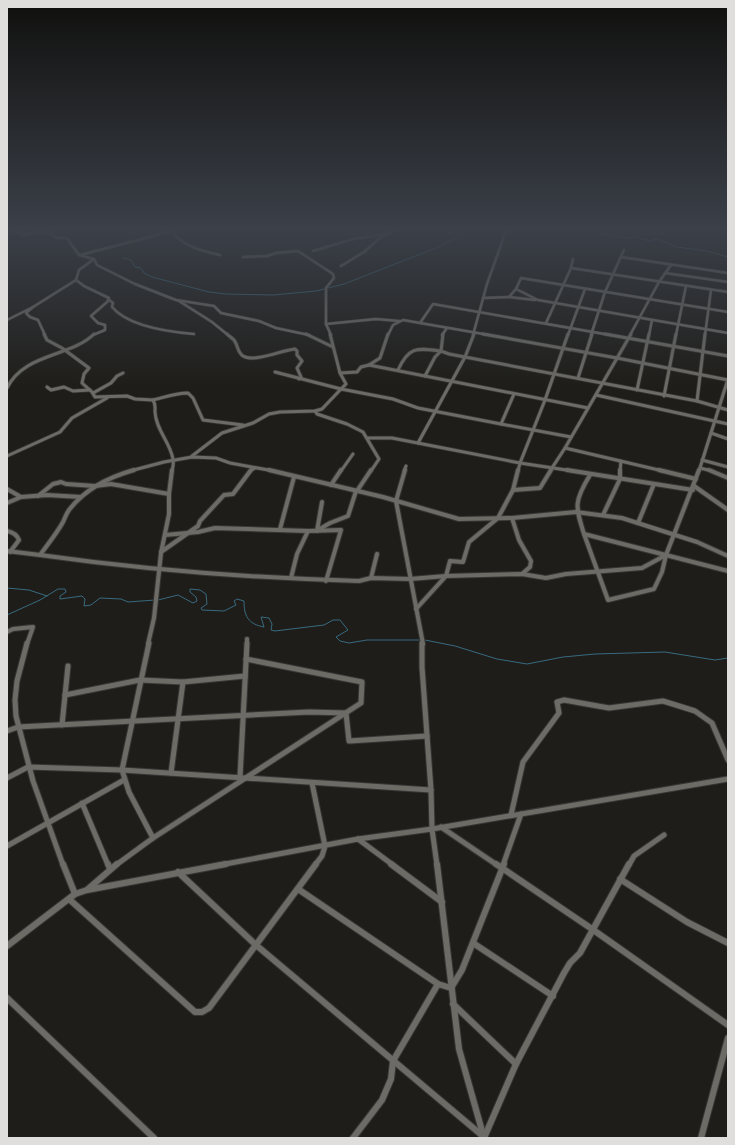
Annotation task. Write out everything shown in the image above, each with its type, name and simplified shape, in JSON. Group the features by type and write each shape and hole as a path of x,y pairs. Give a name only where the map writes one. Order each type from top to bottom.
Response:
{"street":[{"path":"7,320 33,307 74,281"},
{"path":"78,281 105,296 113,303 112,307 116,312 137,322 161,329 194,334"},
{"path":"131,281 176,300 212,322 235,341 237,349 243,356 258,358 284,349 295,349 296,355 302,361 297,368 301,377 299,379"},
{"path":"192,457 222,433 248,425 274,413 315,411 322,408 346,384 340,372 331,336 326,324 326,288 331,281"},
{"path":"418,442 465,357 489,281"},
{"path":"509,297 516,289 519,281"},
{"path":"542,281 728,312"},
{"path":"546,323 565,281"},
{"path":"578,378 592,331 610,281"},
{"path":"655,281 728,292"},
{"path":"513,490 522,490 530,487 540,488 603,383 651,299 659,282"},
{"path":"664,396 686,286"},
{"path":"516,289 538,300"},
{"path":"416,609 446,576 450,561 463,562 469,542 498,518 513,490 520,463 545,400 570,327 585,289"},
{"path":"697,401 711,290"},
{"path":"484,298 509,297 538,300 728,333"},
{"path":"7,388 12,378 20,371 40,359 87,341 92,335 104,330 105,325 98,323 91,316 109,300"},
{"path":"176,300 214,306 221,313 259,321 276,328 308,335 333,347"},
{"path":"420,324 433,304 629,337 728,356"},
{"path":"33,307 26,313 30,317 38,320 47,340 56,343 63,350 89,368 84,374 82,383 92,392 95,397 108,398 127,396 141,400 153,400 176,393 188,393 194,398 198,414 203,420 248,425"},
{"path":"326,324 376,319 399,320 728,379 693,488 676,535 666,555 662,572 654,589 608,600 576,512 578,495 590,475"},
{"path":"340,372 358,372 361,367 369,365 380,358 392,327 399,320"},
{"path":"637,390 652,320"},
{"path":"442,351 440,346 443,333 447,328"},
{"path":"398,370 402,360 408,352 423,348 664,396 697,401 728,410"},
{"path":"425,376 435,357 442,351"},
{"path":"369,365 588,408"},
{"path":"275,372 341,389 393,399 418,408 458,417 571,437"},
{"path":"47,387 51,390 64,387 73,391 92,392 111,383 117,376 123,373"},
{"path":"501,424 514,394"},
{"path":"596,395 728,424"},
{"path":"7,456 64,430 72,418 108,398"},
{"path":"153,400 156,405 155,412 162,436 166,440 174,460 169,494 168,514 161,553 154,618 122,770 128,792 153,838"},
{"path":"315,411 317,414 363,432 368,438 379,459 357,491 348,516 330,523 318,531"},
{"path":"711,433 728,439"},
{"path":"368,438 392,438 552,469 654,484 693,488 728,510"},
{"path":"565,448 696,479"},
{"path":"332,485 353,454"},
{"path":"40,555 65,516 81,496 95,486 109,478 124,473 174,460 192,457 216,458 230,463 294,476 396,501 459,519 512,518 576,512 622,518 697,542 728,556"},
{"path":"702,460 728,467"},
{"path":"603,515 620,479 622,461"},
{"path":"406,466 396,501 423,647 422,667 431,790 432,829 459,1049 484,1138"},
{"path":"161,553 198,526 200,521 221,498 224,495 233,494 252,469 255,468"},
{"path":"700,468 715,472 728,478"},
{"path":"280,529 294,476"},
{"path":"38,496 53,484 61,482 66,484 95,486 111,484 169,494"},
{"path":"638,523 654,484"},
{"path":"7,489 21,497"},
{"path":"7,503 21,497 81,496"},
{"path":"318,531 322,502"},
{"path":"512,518 520,540 532,561 530,566 522,574"},
{"path":"165,535 215,528 308,531 341,530 326,581"},
{"path":"7,531 12,532 18,537 19,540 8,552"},
{"path":"291,578 297,554 308,531"},
{"path":"584,534 728,571"},
{"path":"8,552 96,563 280,579 291,578 326,581 359,581 371,578 410,579 446,576 522,574 546,578 566,574 598,573 642,568 666,555"},
{"path":"371,578 377,554"},
{"path":"7,632 14,629 33,627 23,654 15,701 18,727 28,767 47,823 75,894"},
{"path":"242,778 244,676 247,639"},
{"path":"87,890 110,869 153,838 242,778 361,703 362,682 246,659"},
{"path":"62,725 68,666"},
{"path":"65,695 140,680 183,682 244,676"},
{"path":"171,773 183,682"},
{"path":"511,815 523,762 559,713 557,702 564,700 609,708 663,700 695,711 712,722 728,760"},
{"path":"7,731 18,727 309,712 346,713"},
{"path":"346,713 349,741 427,736"},
{"path":"7,778 28,767 122,770 431,790"},
{"path":"7,946 75,894 87,890 358,839 432,829 728,778"},
{"path":"7,846 124,780"},
{"path":"69,899 195,1012 202,1012 209,1008 322,856 325,846 312,783"},
{"path":"82,803 110,869"},
{"path":"451,988 462,970 473,943 502,869 521,814"},
{"path":"441,827 592,928 728,1025"},
{"path":"484,1138 516,1064 570,963 580,953 592,928 634,856 664,835"},
{"path":"358,839 442,902"},
{"path":"178,872 256,945 484,1138"},
{"path":"620,879 688,922 728,943"},
{"path":"298,889 438,984 451,988"},
{"path":"473,943 553,996"},
{"path":"355,1137 382,1100 391,1079 393,1061 438,984"},
{"path":"7,998 154,1138"},
{"path":"453,1004 516,1064"},
{"path":"701,1138 728,1038"}],"waterway":[{"path":"169,281 209,292 226,294 273,295 316,291 351,281"},
{"path":"7,588 29,590 47,596"},
{"path":"47,596 58,589 65,589 66,592 60,596 60,599 82,596 85,599 84,606 91,605 100,598 121,599 128,602 155,600"},
{"path":"158,600 178,595 193,603 197,601 196,597 190,592 190,589 200,590 206,594 207,604 201,608 202,610 224,611 236,605 234,601 237,599 244,601 246,615 254,624 264,627 261,617 269,618 272,624 271,630 275,631 324,625 333,620 340,620 348,630 336,637 340,641 349,643 367,640 421,640"},
{"path":"7,615 47,596"},
{"path":"425,640 455,646 497,659 527,664 563,657 595,654 665,652 715,660 728,658"}]}
